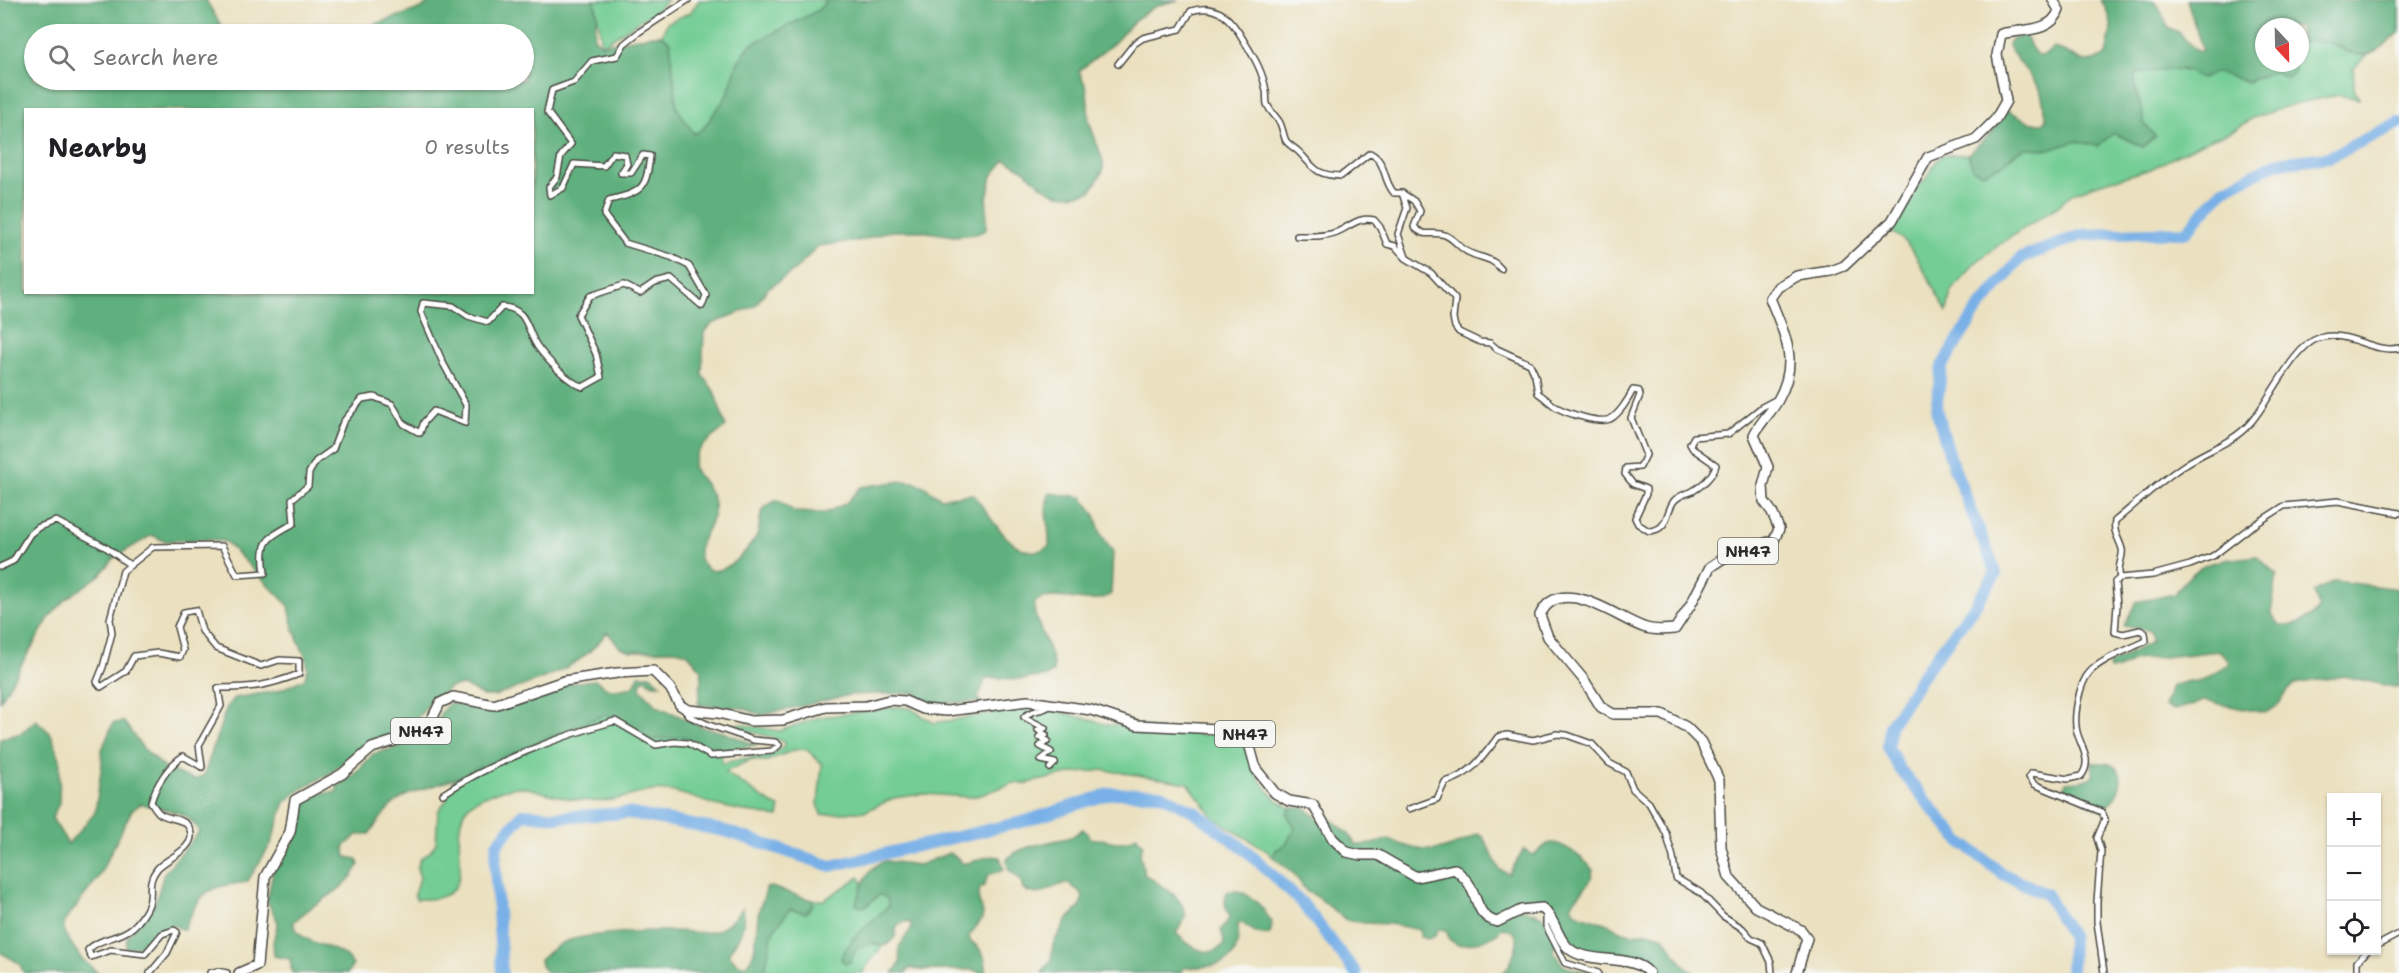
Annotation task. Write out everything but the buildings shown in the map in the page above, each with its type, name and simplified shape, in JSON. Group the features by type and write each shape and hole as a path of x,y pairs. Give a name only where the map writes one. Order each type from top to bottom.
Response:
{"highway":[{"name":"NH47","path":"1797,973 1807,938 1801,930 1756,907 1729,877 1721,847 1719,780 1701,742 1686,727 1662,714 1613,714 1601,706 1584,680 1548,637 1540,615 1545,604 1557,598 1576,598 1599,605 1645,628 1675,628 1690,606 1710,567 1722,559 1774,540 1779,529 1772,512 1764,501 1763,486 1768,466 1754,435 1760,422 1779,399 1791,368 1788,345 1770,298 1778,287 1797,276 1832,271 1844,266 1892,221 1928,157 1976,139 1989,127 2006,101 1997,55 2001,34 2037,28 2050,23 2056,19 2059,10 2053,0"},
{"name":"NH47","path":"238,973 257,965 266,877 290,832 296,800 342,774 372,748 419,734 432,719 440,703 453,697 494,705 564,681 617,673 653,671 670,688 680,705 688,710 718,713 751,721 783,720 826,707 867,706 890,700 905,701 923,709 947,711 1028,701 1091,710 1137,724 1239,730 1247,736 1256,769 1275,793 1288,801 1313,805 1333,838 1347,852 1378,855 1416,877 1455,868 1468,882 1479,909 1488,920 1497,922 1521,910 1542,908 1546,911"},
{"path":"1546,911 1562,940 1574,952 1591,958 1640,964 1649,973"}],"street":[{"path":"150,973 173,944 177,932 174,930 162,934 145,954 111,950 91,957 88,950 92,945 128,931 134,926 149,904 149,882 157,869 189,843 192,835 188,826 182,820 160,814 151,802 155,790 176,760 183,756 202,767 199,745 221,706 219,688 254,688 280,681 299,674 299,661 279,660 261,666 216,648 202,631 196,610 184,612 177,627 183,650 180,657 158,653 134,656 126,671 101,687 97,682 112,633 110,619 123,570 153,547 222,546 237,575 265,573 262,553 270,537 294,522 292,499 308,486 309,473 316,461 333,449 343,422 362,399 374,397 393,404 404,424 420,433 424,422 434,411 465,423 466,405 421,312 423,303 453,306 468,316 488,322 502,307 512,308 524,317 538,347 572,384 583,387 601,377 596,354 578,315 590,296 624,285 640,293 655,283 671,279 702,306 706,295 689,266 671,257 625,243 604,215 609,200 633,194 647,180 650,156 643,154 631,173 621,173 627,164 625,154 613,153 604,166 574,164 563,188 550,195 549,187 557,177 561,156 571,144 547,112 552,90 574,82 592,61 617,56 624,44 639,32 688,0"},
{"path":"1118,64 1134,44 1143,38 1180,29 1191,10 1198,8 1217,10 1227,15 1237,26 1258,64 1267,91 1267,104 1280,121 1286,140 1305,161 1318,172 1341,176 1370,153 1382,164 1387,184 1394,193 1402,193 1414,201 1420,211 1414,227 1428,236 1443,235 1455,240 1466,252 1494,260 1501,269"},
{"path":"1402,193 1407,208 1398,234 1406,258"},
{"path":"1297,236 1316,236 1337,232 1350,224 1368,218 1374,220 1380,227 1387,244 1395,246 1406,258 1431,273 1455,299 1453,318 1459,332 1480,342 1490,343 1505,353 1530,364 1535,375 1538,393 1553,406 1594,420 1606,420 1613,418 1633,390 1639,391 1640,395 1631,418 1646,455 1640,466 1626,468 1625,474 1633,484 1646,489 1635,518 1638,524 1649,531 1660,529 1665,523 1674,500 1700,486 1714,471 1716,465 1690,444 1694,437 1728,434 1762,407 1779,399"},
{"path":"2120,578 2117,569 2123,552 2114,530 2115,521 2185,464 2244,430 2266,402 2291,362 2313,341 2332,336 2371,344 2379,349 2399,348"},
{"path":"2104,973 2097,922 2100,851 2097,838 2104,819 2102,812 2034,784 2029,777 2032,773 2068,779 2081,776 2086,767 2086,757 2076,731 2075,714 2088,674 2100,663 2146,641 2147,637 2140,630 2123,634 2115,632 2117,605 2115,582 2120,578 2153,575 2205,559 2284,506 2338,501 2399,513"},
{"path":"0,567 13,561 30,534 39,527 56,521 107,548 130,565"},
{"path":"443,794 463,781 530,751 588,727 615,721 656,745 674,741 688,743 711,756 772,751 778,745 776,742 753,740 709,725 689,716 680,705"},
{"path":"1050,768 1055,763 1041,760 1051,753 1040,746 1048,741 1039,737 1046,736 1038,730 1045,728 1024,717 1030,711 1043,710 1052,705"},
{"path":"1409,808 1437,799 1445,782 1453,782 1467,774 1498,737 1507,735 1533,740 1557,734 1568,735 1592,744 1609,764 1626,772 1634,789 1645,797 1655,812 1669,843 1676,878 1701,893 1723,916 1742,928 1751,938 1762,943 1771,962 1772,973"},
{"path":"1546,911 1546,926 1565,963 1598,973"},
{"path":"2381,943 2399,934"},
{"path":"2357,973 2357,962 2364,955"},
{"path":"210,973 217,971 227,973"}],"green space":[{"path":"0,0 206,0 220,24 24,24 24,90 534,90 534,24 376,24 422,8 433,0 594,0 597,15 594,37 602,45 652,35 662,35 670,42 677,108 694,134 703,129 728,94 738,62 750,45 817,11 828,0 1178,0 1156,6 1136,19 1114,43 1079,71 1087,89 1089,121 1103,161 1103,171 1091,191 1074,195 1051,191 1005,160 992,176 987,198 986,230 976,234 954,236 920,231 885,232 864,240 818,246 794,271 767,289 755,306 712,324 704,332 702,374 714,391 726,427 700,449 693,467 709,490 714,502 711,523 699,550 699,557 706,567 719,570 734,562 756,537 763,510 778,500 795,512 826,513 846,503 861,487 902,481 913,482 924,486 941,498 973,494 1005,536 1015,545 1026,550 1037,551 1049,546 1046,507 1050,493 1082,497 1095,515 1101,534 1113,552 1111,594 1093,600 1053,597 1035,602 1036,616 1053,664 1053,672 1048,676 1025,679 986,678 978,698 981,702 924,703 916,693 850,695 762,715 742,708 698,705 702,670 687,653 676,650 631,651 620,647 607,632 584,656 557,673 495,696 483,696 463,685 451,687 431,702 403,734 366,743 332,772 303,788 285,802 271,844 247,882 221,886 206,893 195,906 183,930 173,925 137,947 126,948 127,937 155,904 164,873 199,832 189,819 182,815 141,804 132,810 98,878 64,922 64,933 81,958 98,973 24,973 19,963 0,952 0,739 21,733 36,720 51,734 60,759 59,803 52,818 68,844 95,813 102,763 101,752 113,723 124,722 142,747 166,769 195,780 204,775 227,706 234,698 277,691 304,679 308,669 306,658 293,628 289,606 226,542 210,539 164,541 152,535 115,557 100,575 65,600 49,618 0,701"},
{"path":"595,0 668,0 654,12 602,45"},
{"path":"699,0 828,0 817,11 750,45 738,62 728,94 703,129 694,134 677,108 670,42 662,35 667,23 691,12"},
{"path":"2101,0 2152,0 2159,7 2168,27 2178,32 2198,52 2202,49 2187,0 2399,0 2399,33 2373,53 2363,55 2329,43 2309,42 2309,18 2255,18 2255,72 2271,72 2248,82 2216,72 2201,78 2182,69 2135,75 2135,92 2142,107 2144,123 2155,136 2143,147 2114,133 2097,146 2077,141 2052,149 2025,148 2003,164 1983,173 1973,169 1968,154 1992,132 2007,110 2032,123 2043,123 2047,119 2040,89 2011,51 2008,46 2009,41 2024,35 2039,56 2045,55 2053,48 2062,50 2077,59 2095,60 2106,56 2111,22"},
{"path":"2309,41 2332,43 2346,52 2367,55 2353,69 2354,89 2360,99 2338,95 2294,104 2253,118 2236,129 2199,144 2151,169 2073,193 2057,207 1975,263 1951,292 1947,312 1913,251 1902,239 1893,233 1888,234 1910,205 1915,189 1927,178 1942,155 1968,154 1969,159 2002,164 2025,148 2052,149 2076,141 2097,146 2114,133 2143,147 2148,127 2144,123 2134,75 2152,70 2177,69 2201,78 2216,72 2248,82 2268,72 2309,72"},
{"path":"2275,72 2294,72 2288,78"},
{"path":"2257,556 2277,575 2271,613 2280,625 2297,623 2312,615 2319,607 2314,592 2334,581 2399,589 2399,688 2344,676 2295,684 2284,695 2279,705 2265,713 2204,701 2174,710 2164,706 2172,686 2188,681 2199,682 2227,666 2229,661 2220,651 2134,660 2116,670 2109,670 2108,665 2151,642 2150,631 2124,626 2136,602 2175,594 2192,574 2210,563"},
{"path":"639,675 650,675 660,684 653,684 645,679 641,682 640,688 657,706 705,728 723,732 756,745 720,751 684,737 651,740 615,717 604,715 460,776 412,793 392,805 369,834 357,835 344,847 346,857 357,859 359,865 353,875 293,923 304,937 339,952 347,958 353,965 348,973 292,973 290,959 274,956 273,942 278,922 267,901 273,871 294,842 302,804 321,793 337,792 337,787 355,774 373,754 423,740 428,736 442,711 451,702 472,709 494,712 541,697 559,686 574,683 596,680 609,688 628,688 634,686"},
{"path":"899,707 910,708 934,723 1012,710 1047,708 1109,725 1137,725 1176,733 1204,735 1219,731 1234,733 1243,740 1259,779 1275,799 1291,808 1287,814 1295,828 1286,844 1276,850 1273,857 1214,818 1188,783 1104,770 1069,774 1024,784 1013,783 969,797 923,794 894,798 866,811 821,815 818,804 822,764 806,749 794,750 767,761 750,760 725,772 780,807 778,817 715,805 667,791 650,791 600,801 571,799 522,787 489,794 466,809 460,824 459,875 454,889 440,897 416,899 414,894 420,878 417,868 421,858 430,852 436,843 438,811 446,801 454,781 468,772 604,715 615,717 651,740 684,737 720,751 723,764 775,752 783,748 785,743 726,724 741,724 779,731 820,717"},
{"path":"2091,762 2109,764 2120,774 2121,780 2116,794 2102,810 2084,801 2082,795 2064,791 2066,782 2093,777"},
{"path":"1291,808 1306,808 1322,824 1327,825 1327,816 1348,833 1357,845 1373,844 1388,839 1413,848 1434,850 1454,845 1478,834 1483,837 1500,870 1509,874 1524,849 1533,855 1548,844 1559,844 1579,856 1593,870 1587,885 1571,906 1578,914 1608,924 1623,932 1633,934 1649,932 1664,937 1682,963 1694,973 1658,973 1646,959 1616,960 1581,950 1566,939 1549,908 1539,901 1519,909 1538,914 1550,924 1557,937 1553,952 1563,965 1594,973 1503,973 1509,966 1517,944 1516,935 1504,928 1482,941 1458,945 1450,940 1446,930 1438,929 1435,936 1428,939 1420,937 1420,930 1390,924 1346,920 1316,896 1307,892 1293,873 1273,857 1276,850 1286,844 1295,828 1287,814"},
{"path":"1083,829 1092,839 1124,842 1136,836 1143,844 1140,853 1144,874 1170,892 1181,903 1186,917 1176,933 1192,946 1211,951 1223,945 1221,930 1230,917 1225,899 1227,892 1241,892 1260,905 1272,924 1270,934 1259,933 1242,923 1238,924 1238,939 1232,957 1218,965 1184,968 1180,973 1042,973 1051,960 1053,944 1067,920 1079,908 1083,897 1068,883 1036,894 1023,889 1020,879 1008,869 1007,859 1021,850 1071,837"},
{"path":"949,853 958,858 961,863 994,856 1000,857 1004,870 988,875 984,886 980,888 978,898 983,914 982,919 969,936 970,941 983,954 986,973 972,970 910,968 906,973 893,973 900,963 899,947 911,929 911,923 906,921 897,926 895,937 887,945 872,943 857,948 850,962 845,963 841,959 848,945 888,906 888,900 879,895 866,906 860,907 856,904 869,872 879,863 886,861 919,865"},
{"path":"859,877 863,883 856,904 866,906 879,895 888,900 888,906 852,939 857,948 872,943 882,946 863,973 767,973 765,969 773,931 790,909 813,905 812,900 824,900"},
{"path":"771,887 812,900 813,905 806,913 790,909 773,931 765,969 767,973 547,973 541,966 540,960 548,953 571,940 636,932 710,932 727,924 743,908 742,930 729,954 736,963 746,966 755,947 759,911 766,888"}],"waterway":[{"path":"2071,973 2072,937 2046,894 2003,874 1961,842 1899,768 1888,747 1890,726 1923,674 1974,607 1996,573 1951,460 1936,409 1942,366 1976,312 2021,258 2082,235 2186,232 2223,190 2276,163 2329,157 2399,123"},
{"path":"502,973 495,864 497,844 523,814 559,817 627,813 725,831 831,866 1026,821 1112,793 1160,794 1195,812 1248,852 1302,903 1356,973"}]}
